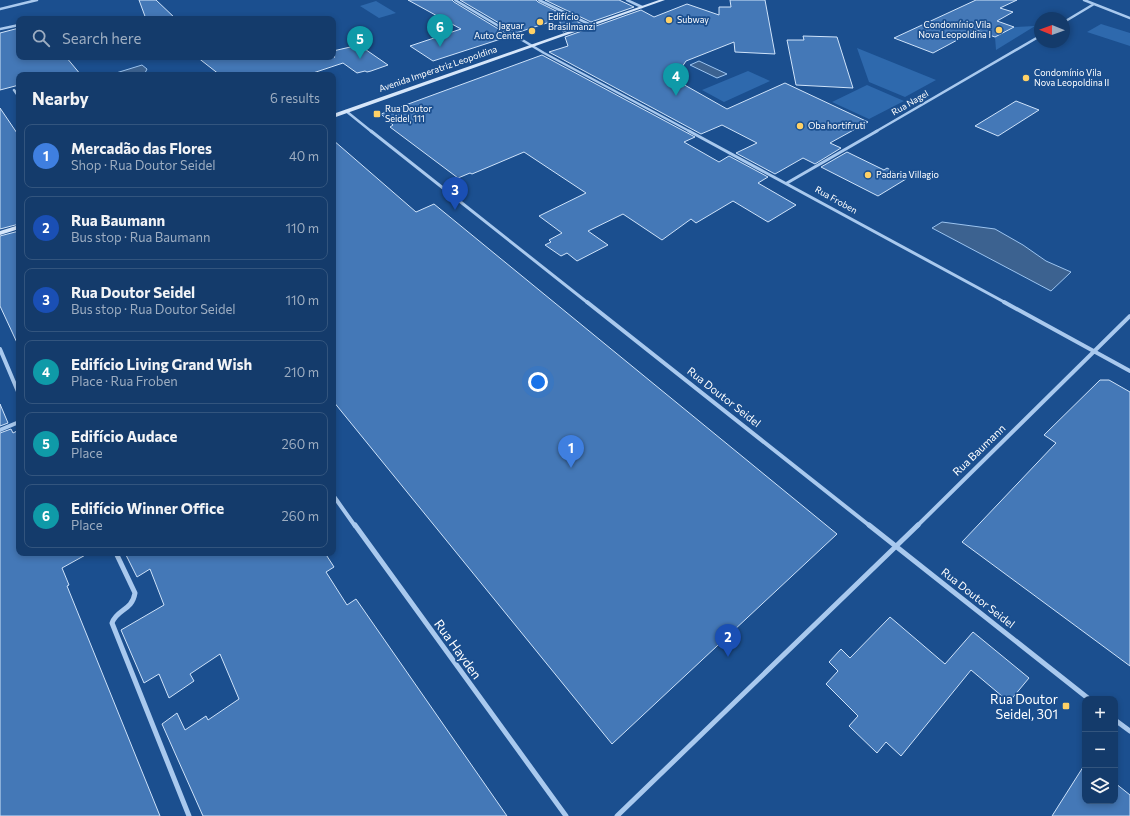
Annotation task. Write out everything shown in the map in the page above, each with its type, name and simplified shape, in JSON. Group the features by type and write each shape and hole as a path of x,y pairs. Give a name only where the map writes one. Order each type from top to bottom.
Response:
{"main road":[{"name":"Avenida Imperatriz Leopoldina","path":"336,115 663,0"},
{"path":"0,233 16,228"}],"street":[{"path":"0,9 37,0"},
{"name":"Rua Froben","path":"455,0 550,56 787,183 1130,371"},
{"path":"539,0 591,25"},
{"path":"627,0 642,7"},
{"path":"1084,0 1130,18"},
{"path":"1070,18 1094,4"},
{"path":"0,29 16,26"},
{"name":"Rua Nagel","path":"787,183 1034,39"},
{"name":"Rua Doutor Seidel","path":"346,111 1085,696"},
{"name":"Rua Baumann","path":"617,816 896,546 1130,316"},
{"path":"0,349 16,387"},
{"path":"0,430 16,423"},
{"name":"Rua Hayden","path":"336,499 566,816"},
{"path":"117,556 135,593 135,598 130,606 114,617 112,623 189,816"},
{"path":"1118,722 1130,732"}],"shaded area":[{"path":"376,1 396,13 379,18 360,6"},
{"path":"1101,24 1130,33 1130,46 1087,32"},
{"path":"1034,26 996,50 995,37 1014,27"},
{"path":"857,48 936,80 905,97 869,82"},
{"path":"699,61 727,74 717,78 690,65"},
{"path":"142,65 147,69 146,72 119,72"},
{"path":"748,71 770,81 724,102 702,90"},
{"path":"867,85 904,101 869,119 832,102"},
{"path":"942,222 995,229 1023,245 1046,261 1071,272 1051,291 932,228"}],"building":[{"path":"139,0 156,0 173,16 145,16"},
{"path":"408,0 452,0 510,36 433,61 410,46 461,29"},
{"path":"460,0 536,0 584,25 563,32 559,19 516,33"},
{"path":"545,0 619,0 634,7 591,22"},
{"path":"730,0 765,0 775,54 735,52 734,42 686,61 674,79 727,109 785,83 868,122 830,143 841,148 815,164 803,158 775,174 736,153 757,143 722,125 701,134 549,52 568,46 565,37 641,10 654,17 687,4 719,15 719,7 731,7"},
{"path":"976,0 1017,0 1000,8 1013,12 997,21 1014,27 995,37 976,30 933,53 894,38"},
{"path":"16,29 16,60 68,60 78,72 16,72 16,86 0,90 0,33"},
{"path":"803,36 837,37 853,88 796,85 787,40 804,40"},
{"path":"359,45 388,65 371,71 357,73 343,63 316,72 216,72 201,60 336,60 336,50"},
{"path":"542,55 695,137 684,142 719,162 729,156 768,177 758,183 796,205 768,222 733,201 696,223 691,219 662,240 623,214 588,231 608,245 577,261 567,253 561,256 545,245 551,242 549,240 562,233 539,216 586,193 524,152 472,174 470,173 458,178 390,127 393,125 381,114"},
{"path":"1016,101 1039,110 998,136 975,126"},
{"path":"0,108 16,132 16,225 0,229"},
{"path":"336,143 416,212 434,204 837,534 612,744 336,405"},
{"name":"Padaria Villagio","path":"847,152 884,170 887,168 906,179 878,196 821,167"},
{"path":"16,232 16,341 0,306 0,236"},
{"path":"1100,380 1109,380 1130,392 1130,666 962,542 1056,443 1044,435"},
{"path":"0,404 8,423 0,426"},
{"path":"11,429 13,433 16,432 16,556 84,556 62,568 69,585 67,586 160,816 0,816 0,433"},
{"path":"126,556 327,556 334,567 326,572 347,605 356,599 507,816 203,816 162,724 177,713 185,730 206,716 208,720 239,699 220,654 190,674 194,681 169,698 159,674 144,683 121,630 164,605 150,569 137,577"},
{"path":"890,617 945,664 973,632 1029,678 1009,702 971,670 901,756 886,742 877,753 849,726 858,716 826,684 838,671 829,662 841,649 850,658"},
{"path":"1082,769 1082,804 1118,804 1118,785 1130,795 1130,816 1052,816"}],"place":[{"name":"Subway","path":"669,20"},
{"name":"Edifício Brasilmanzi","path":"540,22"},
{"name":"Condomínio Vila Nova Leopoldina I","path":"999,30"},
{"name":"Jaguar Auto Center","path":"532,31"},
{"name":"Edifício Winner Office","path":"440,47"},
{"name":"Edifício Audace","path":"360,59"},
{"name":"Condomínio Vila Nova Leopoldina II","path":"1026,78"},
{"name":"Edifício Living Grand Wish","path":"676,96"},
{"name":"Rua Doutor Seidel, 111","path":"377,114"},
{"name":"Oba hortifruti","path":"800,126"},
{"name":"Padaria Villagio","path":"868,175"},
{"name":"Rua Doutor Seidel","path":"455,210"},
{"name":"Mercadão das Flores","path":"571,468"},
{"name":"Rua Baumann","path":"728,657"},
{"name":"Rua Doutor Seidel, 301","path":"1066,706"}]}
